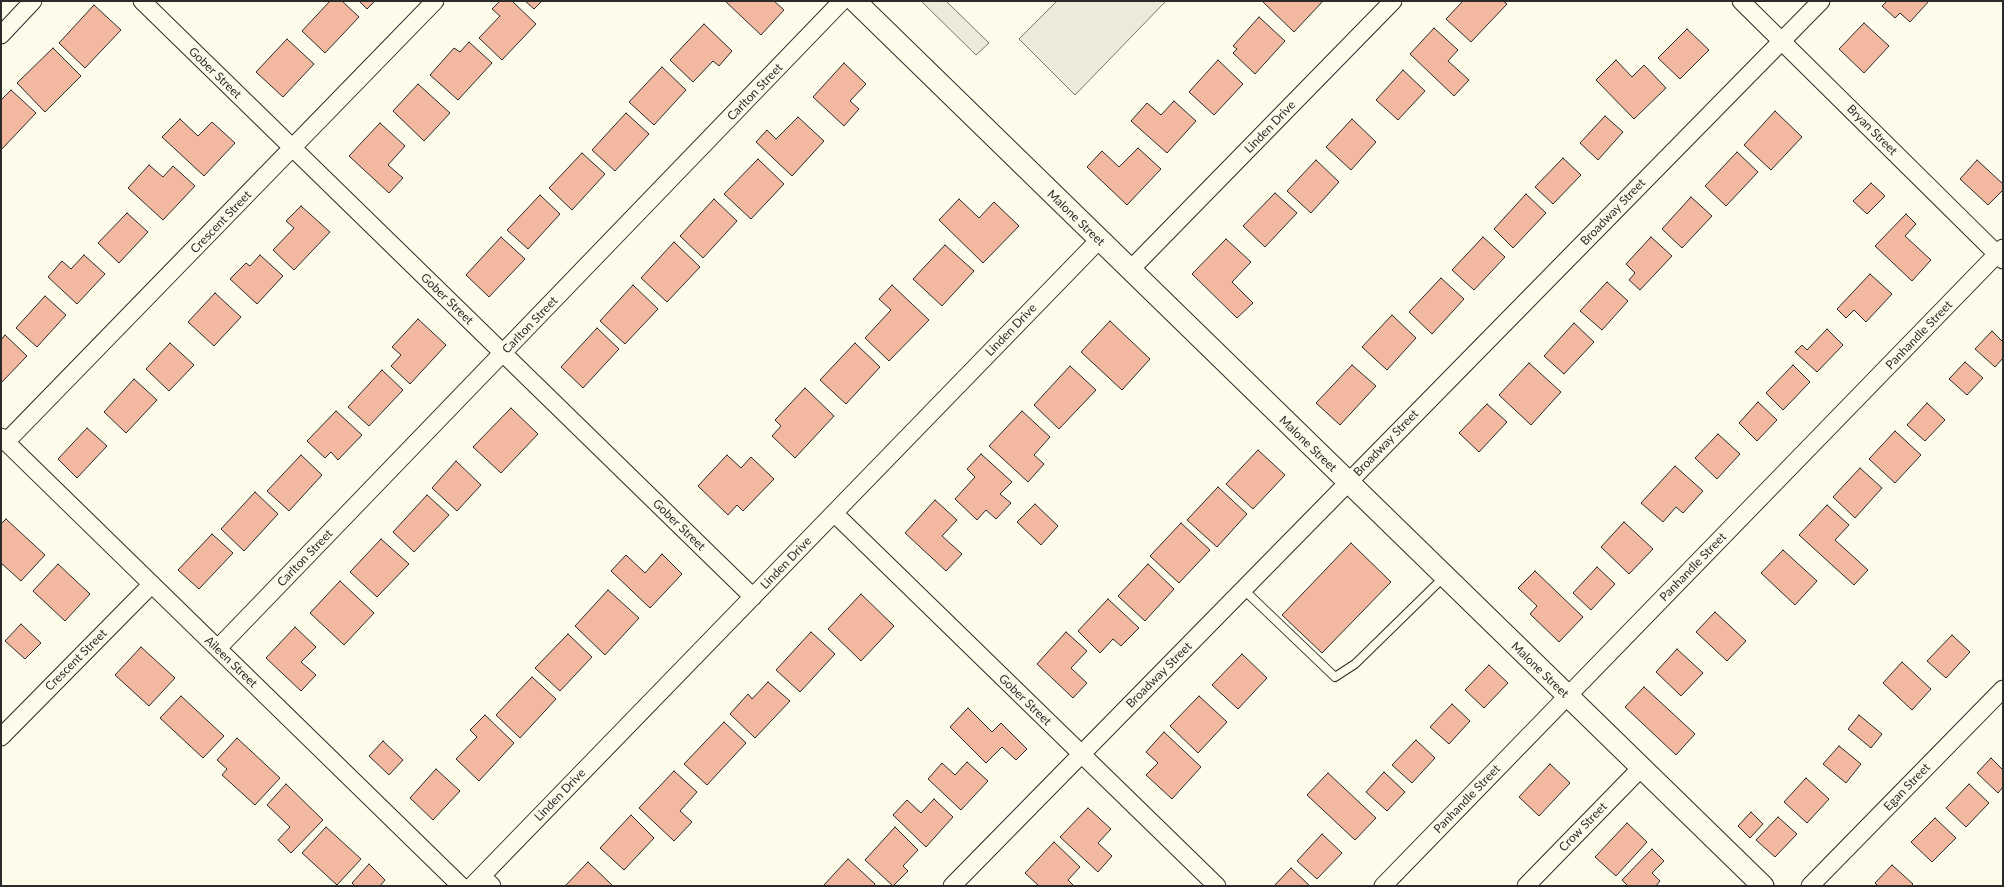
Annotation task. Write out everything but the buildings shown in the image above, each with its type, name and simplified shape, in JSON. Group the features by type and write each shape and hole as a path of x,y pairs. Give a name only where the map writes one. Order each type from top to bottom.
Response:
{"street":[{"path":"1,34 34,1"},
{"name":"Gober Street","path":"142,1 753,597"},
{"name":"Crescent Street","path":"4,440 435,1"},
{"name":"Carlton Street","path":"218,648 842,1"},
{"name":"Malone Street","path":"855,1 1763,886"},
{"name":"Linden Drive","path":"1130,270 1393,1"},
{"name":"Bryan Street","path":"1741,1 2001,254"},
{"name":"Broadway Street","path":"952,886 1821,1"},
{"name":"Linden Drive","path":"482,883 753,597 1099,240"},
{"name":"Panhandle Street","path":"1382,886 2001,254"},
{"name":"Aileen Street","path":"4,440 461,886"},
{"name":"Gober Street","path":"834,513 1217,886"},
{"name":"Crescent Street","path":"1,737 152,584"},
{"name":"Egan Street","path":"1810,886 2002,691"},
{"name":"Crow Street","path":"1526,886 1641,768"}],"lane":[{"path":"1243,589 1335,677 1355,664 1444,576"}],"shaded area":[{"path":"921,1 946,1 989,43 976,55"},
{"path":"1057,1 1166,1 1075,95 1019,39"}]}
